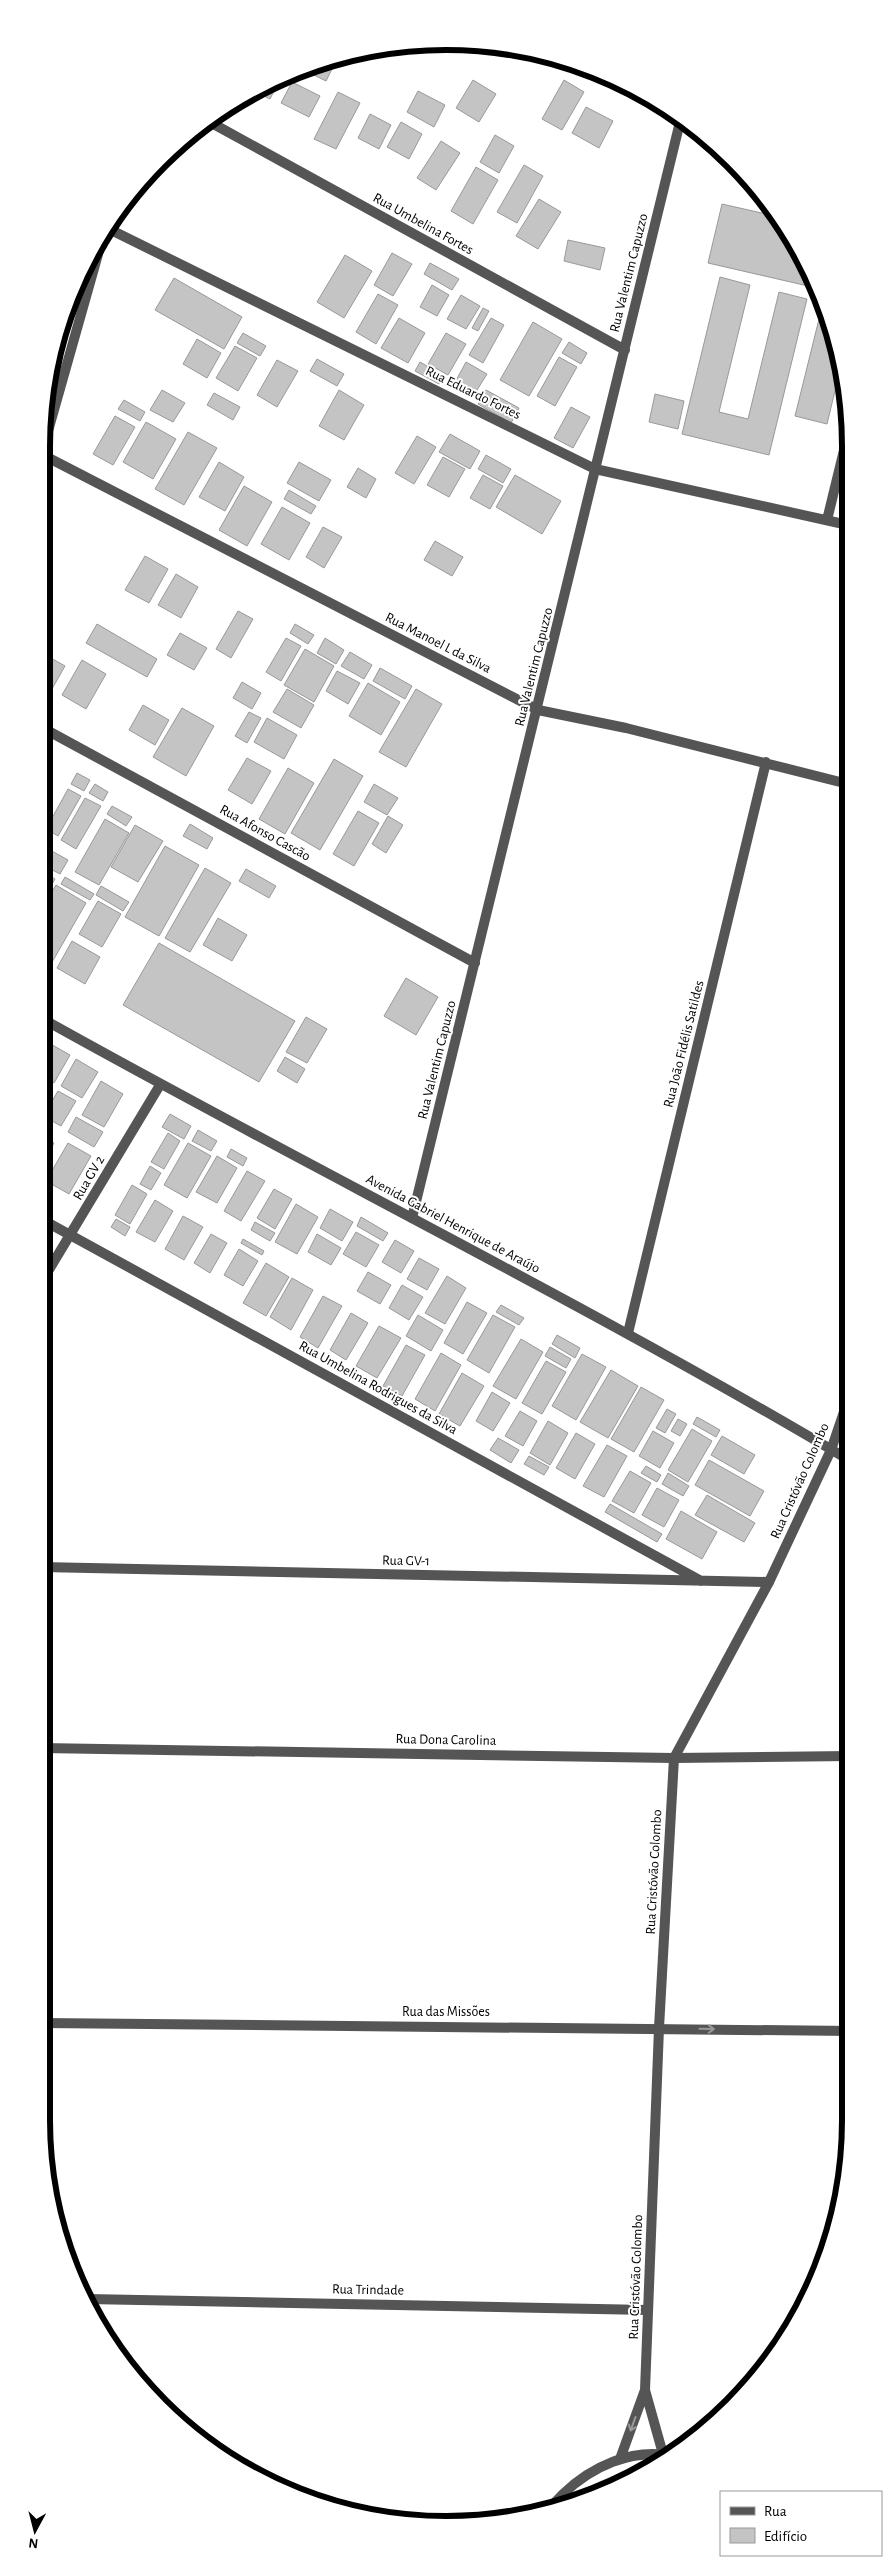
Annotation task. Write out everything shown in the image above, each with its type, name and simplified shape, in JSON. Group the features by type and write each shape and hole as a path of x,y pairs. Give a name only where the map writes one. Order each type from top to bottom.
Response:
{"street":[{"name":"Rua Umbelina Fortes","path":"215,125 625,350"},
{"name":"Rua Valentim Capuzzo","path":"412,1218 538,710 679,126"},
{"name":"Rua Eduardo Fortes","path":"114,231 595,469 842,524"},
{"path":"51,419 96,261"},
{"path":"827,520 842,458"},
{"name":"Rua Manoel L da Silva","path":"50,459 538,710 626,728 842,782"},
{"name":"Rua Afonso Cascão","path":"50,732 475,963"},
{"name":"Rua João Fidélis Satildes","path":"628,1332 766,762"},
{"name":"Avenida Gabriel Henrique de Araújo","path":"50,1023 160,1084 628,1332 842,1456"},
{"name":"Rua GV 2","path":"50,1269 72,1236 160,1084"},
{"name":"Rua Umbelina Rodrigues da Silva","path":"50,1223 701,1580"},
{"name":"Rua Cristóvão Colombo","path":"620,2459 645,2390 659,2028 674,1758 770,1582 832,1450 842,1419"},
{"name":"Rua GV-1","path":"50,1567 770,1582"},
{"name":"Rua Dona Carolina","path":"50,1748 674,1758 842,1756"},
{"name":"Rua das Missões","path":"50,2023 842,2031"},
{"name":"Rua Trindade","path":"93,2298 648,2310"},
{"name":"Rua Cristóvão Colombo","path":"645,2390 665,2450"},
{"path":"560,2499 580,2477 620,2459 642,2454 657,2455"}],"shaded area":[{"path":"630,2470 585,2491 599,2482"}],"building":[{"path":"333,66 326,81 311,74"},
{"path":"473,80 496,94 479,122 456,108"},
{"path":"564,80 584,92 562,130 542,119"},
{"path":"292,82 320,96 309,117 281,103"},
{"path":"275,89 270,99 263,95"},
{"path":"418,91 445,105 434,127 407,112"},
{"path":"338,92 360,103 336,149 314,139"},
{"path":"586,107 613,121 599,148 572,133"},
{"path":"370,114 391,125 379,149 358,138"},
{"path":"401,122 422,134 409,159 387,147"},
{"path":"495,135 514,146 499,173 480,162"},
{"path":"441,141 460,153 436,190 417,178"},
{"path":"524,165 543,176 517,223 497,212"},
{"path":"476,167 498,180 473,224 451,211"},
{"path":"539,199 561,212 538,249 516,236"},
{"path":"722,204 766,214 789,248 808,286 808,286 708,263"},
{"path":"568,240 605,248 600,270 564,261"},
{"path":"392,253 412,264 393,296 374,285"},
{"path":"345,255 372,271 344,318 317,302"},
{"path":"430,263 459,279 452,290 424,274"},
{"path":"720,277 750,285 719,412 748,419 779,292 807,299 769,455 682,434"},
{"path":"174,278 242,317 224,349 155,310"},
{"path":"432,285 449,295 437,316 420,307"},
{"path":"378,294 398,305 376,344 356,332"},
{"path":"461,295 480,306 466,329 447,319"},
{"path":"483,308 489,311 478,331 472,328"},
{"path":"820,316 829,344 837,383 827,424 795,416"},
{"path":"399,318 425,333 408,363 381,348"},
{"path":"491,318 504,325 483,363 469,355"},
{"path":"533,322 562,339 529,396 500,380"},
{"path":"243,333 266,346 260,356 237,343"},
{"path":"446,333 466,344 448,375 428,364"},
{"path":"197,339 221,353 207,378 183,364"},
{"path":"569,342 587,353 581,364 562,353"},
{"path":"235,346 257,358 238,391 216,378"},
{"path":"559,357 577,367 555,406 537,396"},
{"path":"317,359 344,374 337,386 310,371"},
{"path":"277,360 298,371 277,407 257,395"},
{"path":"420,362 444,376 439,384 415,371"},
{"path":"466,362 487,374 474,395 454,384"},
{"path":"162,390 185,403 173,422 150,410"},
{"path":"339,390 364,405 344,440 319,426"},
{"path":"486,390 519,408 511,423 478,404"},
{"path":"214,393 240,407 233,420 207,405"},
{"path":"655,394 684,401 678,429 649,422"},
{"path":"124,400 145,412 140,421 118,409"},
{"path":"571,407 590,417 573,448 554,438"},
{"path":"115,416 135,427 113,465 93,454"},
{"path":"146,422 176,439 153,479 123,462"},
{"path":"188,432 217,448 184,505 155,489"},
{"path":"450,434 480,451 470,469 439,452"},
{"path":"417,436 436,447 414,484 395,473"},
{"path":"486,455 511,469 503,483 478,469"},
{"path":"443,457 465,469 449,497 427,485"},
{"path":"219,462 244,477 225,511 199,497"},
{"path":"299,462 331,480 319,501 287,483"},
{"path":"358,468 376,479 366,498 347,487"},
{"path":"483,475 503,486 490,509 470,498"},
{"path":"515,475 561,501 542,534 496,507"},
{"path":"244,486 272,502 247,546 219,530"},
{"path":"289,490 316,506 311,514 284,499"},
{"path":"282,507 310,523 289,560 261,544"},
{"path":"323,527 342,537 324,568 306,557"},
{"path":"435,541 463,557 452,576 424,560"},
{"path":"145,556 168,569 149,603 125,590"},
{"path":"176,574 198,587 181,618 158,605"},
{"path":"238,611 253,619 231,658 216,649"},
{"path":"97,624 157,659 147,677 86,643"},
{"path":"295,624 314,635 308,644 290,633"},
{"path":"180,633 207,648 194,670 167,655"},
{"path":"286,638 301,646 281,681 266,672"},
{"path":"325,638 344,650 336,664 317,653"},
{"path":"305,649 334,666 314,702 284,685"},
{"path":"350,652 372,665 364,679 341,666"},
{"path":"50,657 65,666 52,689 50,688"},
{"path":"82,660 106,674 86,709 62,695"},
{"path":"380,668 412,686 405,699 373,681"},
{"path":"337,671 360,683 348,704 326,691"},
{"path":"242,682 261,693 252,709 233,698"},
{"path":"368,683 400,702 381,735 349,716"},
{"path":"287,689 314,705 301,728 273,712"},
{"path":"416,689 442,704 406,767 379,752"},
{"path":"143,705 169,720 155,745 129,730"},
{"path":"182,708 214,726 186,776 153,757"},
{"path":"249,712 261,718 247,743 235,736"},
{"path":"267,718 297,735 284,759 254,742"},
{"path":"247,758 271,771 252,804 228,790"},
{"path":"334,759 363,776 320,850 291,833"},
{"path":"288,768 314,783 285,834 259,819"},
{"path":"77,773 90,780 84,791 71,784"},
{"path":"95,784 108,792 103,801 89,793"},
{"path":"374,784 398,798 387,815 364,802"},
{"path":"68,789 81,796 58,836 50,831 50,822"},
{"path":"85,798 101,806 76,849 61,840"},
{"path":"112,806 132,817 126,826 107,814"},
{"path":"358,811 379,823 354,866 333,854"},
{"path":"388,816 403,825 386,853 372,844"},
{"path":"105,819 129,833 99,885 75,872"},
{"path":"190,824 213,838 207,849 183,836"},
{"path":"135,825 163,841 138,882 111,867"},
{"path":"165,846 199,865 159,936 125,917"},
{"path":"50,850 68,860 60,874 50,869"},
{"path":"205,868 231,883 190,952 165,938"},
{"path":"246,869 276,886 269,898 239,881"},
{"path":"50,876 55,879 50,888"},
{"path":"65,877 94,894 90,900 61,884"},
{"path":"56,885 86,903 50,966 50,895"},
{"path":"101,886 129,902 123,911 96,895"},
{"path":"98,901 121,914 102,947 79,934"},
{"path":"218,918 247,935 232,961 203,945"},
{"path":"72,941 100,957 85,984 57,968"},
{"path":"159,943 295,1021 259,1082 123,1005"},
{"path":"406,978 438,997 416,1035 384,1016"},
{"path":"306,1017 327,1029 307,1063 286,1052"},
{"path":"50,1044 70,1055 54,1083 50,1081"},
{"path":"285,1057 305,1069 297,1083 277,1071"},
{"path":"76,1059 98,1072 82,1098 61,1086"},
{"path":"101,1081 123,1094 104,1127 82,1115"},
{"path":"58,1091 76,1101 61,1126 50,1120 50,1104"},
{"path":"170,1114 191,1126 184,1139 162,1127"},
{"path":"76,1117 103,1132 94,1147 68,1132"},
{"path":"198,1130 217,1141 211,1151 192,1141"},
{"path":"168,1133 180,1141 164,1169 151,1162"},
{"path":"50,1141 54,1143 50,1150"},
{"path":"68,1143 91,1156 69,1194 50,1183 50,1174"},
{"path":"188,1143 211,1156 187,1198 164,1185"},
{"path":"231,1149 247,1158 243,1166 227,1157"},
{"path":"217,1156 237,1168 217,1203 196,1192"},
{"path":"150,1166 161,1173 151,1190 140,1184"},
{"path":"247,1171 265,1181 241,1221 224,1211"},
{"path":"132,1185 147,1194 130,1224 115,1215"},
{"path":"274,1189 292,1199 275,1229 257,1218"},
{"path":"155,1200 173,1211 155,1242 136,1232"},
{"path":"296,1204 318,1217 297,1254 275,1242"},
{"path":"330,1209 353,1222 342,1241 320,1228"},
{"path":"183,1216 203,1227 184,1260 165,1249"},
{"path":"361,1217 388,1233 383,1241 357,1226"},
{"path":"116,1219 130,1227 125,1236 111,1227"},
{"path":"255,1222 275,1233 270,1241 251,1230"},
{"path":"356,1232 379,1245 366,1267 343,1254"},
{"path":"211,1234 227,1243 210,1273 194,1263"},
{"path":"317,1234 341,1248 331,1265 308,1252"},
{"path":"243,1239 264,1251 262,1255 241,1243"},
{"path":"395,1240 414,1251 401,1273 382,1262"},
{"path":"239,1249 258,1261 243,1286 224,1275"},
{"path":"419,1258 439,1269 427,1290 407,1279"},
{"path":"266,1263 289,1277 266,1316 243,1303"},
{"path":"368,1272 391,1285 380,1304 357,1291"},
{"path":"447,1276 466,1288 445,1324 425,1313"},
{"path":"292,1278 313,1290 291,1330 270,1317"},
{"path":"402,1285 423,1297 409,1320 389,1308"},
{"path":"323,1296 342,1306 318,1348 300,1337"},
{"path":"467,1302 487,1313 463,1354 444,1343"},
{"path":"501,1305 524,1318 519,1325 496,1312"},
{"path":"351,1313 368,1323 346,1360 330,1350"},
{"path":"418,1315 443,1330 431,1351 406,1336"},
{"path":"493,1315 515,1327 489,1373 467,1360"},
{"path":"379,1326 401,1338 377,1378 356,1366"},
{"path":"557,1335 580,1348 575,1358 552,1344"},
{"path":"521,1339 543,1352 516,1399 493,1386"},
{"path":"406,1345 425,1355 402,1396 383,1386"},
{"path":"550,1347 571,1359 566,1368 545,1356"},
{"path":"441,1353 461,1365 435,1411 415,1399"},
{"path":"582,1354 606,1367 576,1420 552,1406"},
{"path":"546,1361 566,1372 542,1414 522,1403"},
{"path":"611,1370 638,1386 608,1438 580,1422"},
{"path":"462,1373 484,1386 460,1426 439,1414"},
{"path":"641,1387 664,1400 634,1452 611,1439"},
{"path":"492,1392 510,1403 493,1431 476,1421"},
{"path":"667,1409 676,1414 665,1433 656,1428"},
{"path":"520,1411 537,1421 523,1446 505,1436"},
{"path":"697,1417 720,1430 716,1437 693,1424"},
{"path":"678,1419 687,1424 680,1436 671,1431"},
{"path":"548,1421 568,1433 550,1465 530,1453"},
{"path":"692,1429 712,1441 688,1482 668,1470"},
{"path":"653,1431 674,1443 660,1468 639,1456"},
{"path":"576,1433 595,1444 575,1479 556,1468"},
{"path":"722,1436 755,1455 744,1474 711,1455"},
{"path":"498,1438 519,1450 511,1463 490,1450"},
{"path":"607,1445 627,1456 604,1497 583,1486"},
{"path":"529,1456 549,1467 544,1475 524,1464"},
{"path":"709,1460 764,1491 750,1516 695,1485"},
{"path":"646,1466 661,1475 657,1482 641,1473"},
{"path":"630,1471 651,1483 634,1513 612,1501"},
{"path":"668,1473 689,1486 683,1496 662,1484"},
{"path":"657,1488 679,1500 664,1527 642,1515"},
{"path":"707,1495 755,1523 744,1542 695,1515"},
{"path":"610,1504 662,1534 657,1542 605,1512"},
{"path":"681,1511 717,1532 702,1559 666,1539"}]}
